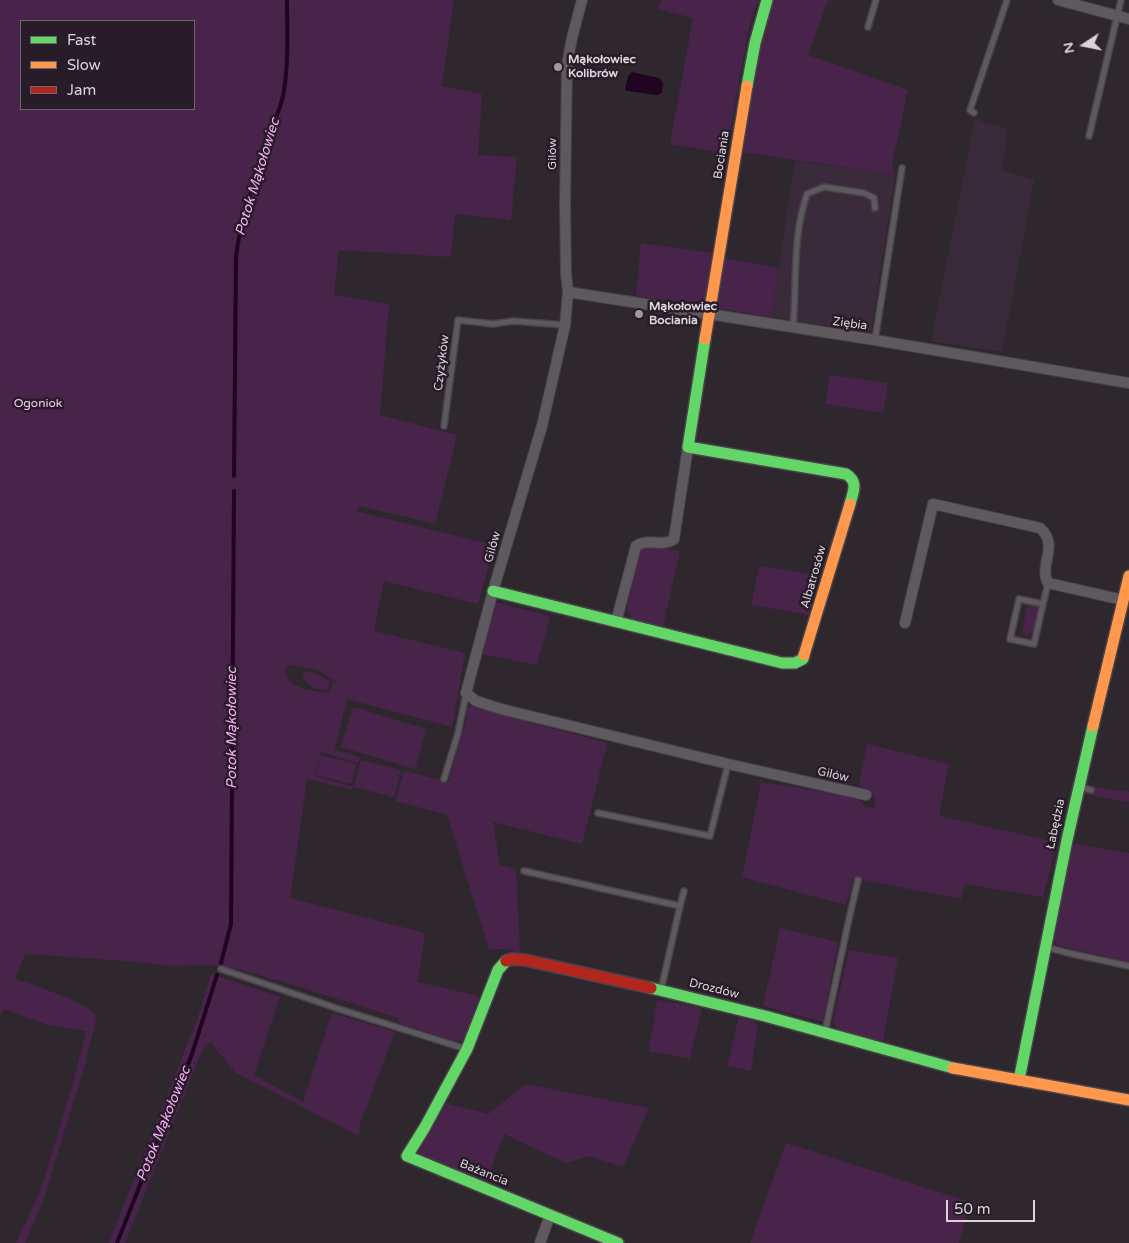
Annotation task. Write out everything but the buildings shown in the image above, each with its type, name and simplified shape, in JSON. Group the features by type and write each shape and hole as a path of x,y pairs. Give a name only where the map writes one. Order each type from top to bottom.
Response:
{"street":[{"name":"Gilów","path":"582,0 572,38 566,79 565,204 568,292 565,325 542,426 493,591 466,693 476,701 501,709 866,795"},
{"name":"Bociania","path":"710,315 755,43 767,0"},
{"path":"1058,0 1129,19"},
{"name":"Ziębia","path":"568,292 875,340 1129,383"},
{"path":"616,622 636,546 642,542 666,543 674,539 710,315"},
{"name":"Albatrosów","path":"493,591 768,660 798,664 803,659 855,487 854,481 851,476 846,474 688,447"},
{"path":"905,623 933,504 1040,528 1048,538 1050,546 1045,574 1048,582 1123,600"},
{"name":"Łabędzia","path":"1019,1080 1078,786 1129,576"},
{"name":"Drozdów","path":"407,1156 425,1127 467,1049 498,970 503,962 509,958 661,990 825,1032 953,1068 1129,1100"},
{"name":"Bażancia","path":"407,1156 618,1243"},
{"path":"540,1243 550,1215"}],"lane":[{"path":"868,27 876,0"},
{"path":"974,113 970,110 1007,0"},
{"path":"1089,136 1121,0"},
{"path":"875,340 902,168"},
{"path":"793,328 796,245 802,208 807,194 824,187 864,193 874,198 875,208"},
{"name":"Czyżyków","path":"444,426 458,320 493,324 513,321 565,325"},
{"path":"1043,604 1019,599 1010,639 1034,644 1048,582"},
{"path":"444,779 458,733 466,693"},
{"path":"598,813 710,836 728,764"},
{"path":"1078,786 1091,790"},
{"path":"524,870 680,906"},
{"path":"825,1032 858,880"},
{"path":"661,990 684,891"},
{"path":"1046,946 1068,953 1129,966"},
{"path":"221,970 467,1049"}],"shaded area":[{"path":"632,72 659,78 663,83 662,93 657,95 627,91 625,89 628,76"},
{"path":"975,119 1007,129 1002,170 1034,180 1002,352 931,341"},
{"path":"795,161 895,175 871,332 771,317"}],"green space":[{"name":"Ogoniok","path":"0,0 454,0 442,86 482,94 478,155 517,157 511,220 455,214 451,257 339,250 334,295 389,304 380,415 457,435 435,524 360,506 356,511 494,545 478,604 384,581 374,631 465,653 452,727 347,699 334,750 360,757 358,763 321,752 315,776 353,787 352,790 307,779 290,898 425,933 418,982 479,996 465,1038 461,1041 454,1041 399,1023 398,1018 237,969 210,965 172,966 25,954 15,979 88,1008 95,1015 96,1020 83,1071 44,1198 25,1243 16,1243 40,1192 73,1084 86,1031 48,1025 4,1009 0,1017","holes":["288,664 318,670 331,679 337,680 333,683 331,691 326,693 294,685 290,681 285,668"]},
{"path":"661,0 758,0 748,32 726,153 670,144 693,18 658,9"},
{"path":"772,0 828,0 808,55 908,90 892,164 895,175 742,152 762,36"},
{"path":"641,243 712,253 706,306 636,296"},
{"path":"724,258 779,268 771,317 716,308"},
{"path":"830,375 888,383 883,413 825,404"},
{"path":"647,546 680,551 663,627 632,621 627,608 639,551"},
{"path":"759,566 820,575 809,615 751,605"},
{"path":"494,602 550,616 537,665 482,654"},
{"path":"1031,605 1036,605 1039,608 1035,628 1031,634 1026,635 1022,630 1027,608"},
{"path":"307,671 325,679 329,684 328,689 320,689 309,685 302,674"},
{"path":"467,706 607,743 582,844 493,822 500,865 516,869 520,953 506,949 489,949 447,815 396,801 404,771 448,782 467,718"},
{"path":"353,707 426,729 415,769 341,747"},
{"path":"867,744 949,764 939,816 1057,842 1043,897 965,884 961,899 853,879 846,905 742,877 761,782 845,795 861,801 865,807 876,808 874,796 859,785"},
{"path":"321,755 356,764 351,784 316,775"},
{"path":"361,760 401,770 394,797 354,787"},
{"path":"1090,786 1129,792 1129,802 1084,794"},
{"path":"1076,844 1129,853 1129,963 1057,945 1053,936 1070,848"},
{"path":"780,928 838,942 823,1022 763,1006"},
{"path":"849,950 898,958 883,1041 840,1032 833,1022"},
{"path":"211,974 280,997 254,1075 303,1102 332,1013 395,1032 360,1124 359,1136 236,1073 210,1042 203,1048 125,1243 109,1243 198,1017"},
{"path":"657,1000 702,1008 690,1059 649,1051"},
{"path":"739,1016 758,1024 751,1071 727,1066"},
{"path":"526,1084 649,1108 623,1167 589,1156 566,1163 504,1134 486,1183 419,1154 418,1148 445,1103 488,1114"},
{"path":"786,1143 970,1202 959,1243 750,1243"}],"waterway":[{"name":"Potok Mąkołowiec","path":"234,476 236,257 241,226 283,96 287,60 287,0"},
{"name":"Potok Mąkołowiec","path":"221,963 231,924 234,491"},
{"name":"Potok Mąkołowiec","path":"117,1243 192,1054 217,975"}],"traffic: fast":[{"path":"747,86 755,43 767,0"},
{"path":"705,339 688,447 846,474 853,480 854,484 850,504"},
{"path":"493,591 782,663 795,663 803,659 804,655"},
{"path":"1019,1080 1067,840 1093,726"},
{"path":"506,961 498,970 467,1049 425,1127 407,1156 618,1243"},
{"path":"651,988 765,1016 953,1068"}],"traffic: slow":[{"path":"705,339 747,86"},
{"path":"804,655 850,504"},
{"path":"1093,726 1129,576"},
{"path":"953,1068 1129,1100"}],"traffic: jam":[{"path":"506,961 512,959 525,960 651,988"}],"place":[{"name":"Mąkołowiec Kolibrów","path":"558,67"},
{"name":"Mąkołowiec Bociania","path":"639,314"}]}
